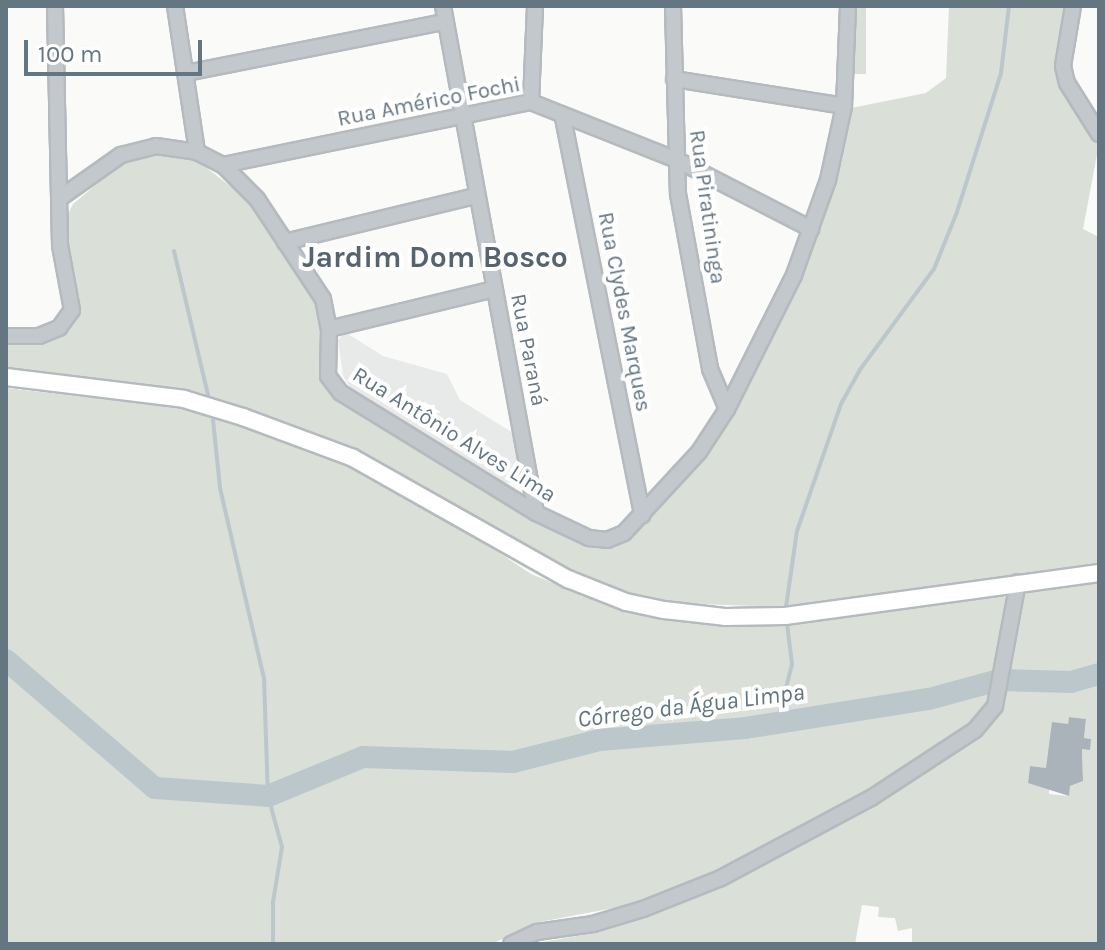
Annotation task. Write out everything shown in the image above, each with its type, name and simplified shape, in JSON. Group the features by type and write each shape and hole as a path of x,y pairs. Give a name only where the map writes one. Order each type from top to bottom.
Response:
{"main road":[{"path":"6,377 184,399 325,447 390,476 536,564 639,604 725,617 785,616 1099,573"}],"street":[{"path":"6,336 39,336 59,328 72,310 60,245 55,6"},
{"path":"175,6 197,152"},
{"name":"Rua Paraná","path":"443,6 443,22 536,513"},
{"path":"531,102 535,6"},
{"name":"Rua Piratininga","path":"673,6 678,194 710,369 727,409"},
{"name":"Rua Antônio Alves Lima","path":"60,198 121,155 156,146 197,152 223,165 257,199 323,299 329,329 328,376 341,393 536,513 589,538 607,540 642,515 685,470 727,409 794,275 811,229 844,106 848,6"},
{"path":"1073,6 1063,49 1067,83 1099,134"},
{"path":"186,73 443,22"},
{"path":"674,79 844,106"},
{"name":"Rua Américo Fochi","path":"223,165 531,102 563,118 677,160 811,229"},
{"path":"1080,107 1099,107"},
{"name":"Rua Clydes Marques","path":"563,118 642,515"},
{"path":"285,242 475,196"},
{"path":"329,329 494,289"},
{"path":"511,944 537,932 593,924 643,909 721,878 871,798 975,730 995,706 1018,582"}],"shaded area":[{"path":"854,6 866,6 866,74 852,74"},
{"path":"949,6 1066,6 1056,69 1099,144 1083,229 1099,237 1099,564 786,607 667,603 573,576 357,451 246,409 209,399 6,370 6,342 40,340 71,321 65,220 73,204 124,161 143,154 195,159 252,203 316,300 324,331 322,378 333,397 532,521 586,542 647,518 701,456 832,182 851,108 926,93 946,78"},
{"path":"345,332 383,356 447,374 460,400 518,436 524,483 505,483 351,389 343,376 338,340"},
{"path":"6,388 182,408 269,435 353,466 420,500 531,574 623,611 698,623 787,624 1000,592 1006,598 987,714 866,792 718,871 640,903 534,923 492,944 6,944"},
{"path":"1099,581 1099,944 912,944 912,928 898,931 895,918 878,917 879,907 862,905 855,944 531,944 595,933 688,901 978,736 997,716 1020,598 1031,590","holes":["1069,717 1086,719 1084,738 1091,739 1082,749 1083,781 1070,786 1068,796 1049,794 1050,782 1028,783 1030,766 1051,769 1052,722 1067,729"]}],"building":[{"path":"1069,717 1086,719 1084,738 1091,739 1090,750 1082,749 1083,781 1070,786 1069,796 1028,783 1030,766 1046,768 1052,722 1068,724"}],"waterway":[{"path":"786,607 797,531 841,404 859,371 934,269 957,212 1001,73 1009,6"},
{"path":"174,251 209,399"},
{"path":"213,420 220,488 264,678 268,796 282,847 273,902 273,944"},
{"path":"777,723 792,664 787,624"},
{"name":"Córrego da Água Limpa","path":"6,660 155,788 268,796 363,757 513,762 600,740 745,728 929,699 999,680 1071,682 1099,674"}],"district":[{"name":"Jardim Dom Bosco","path":"435,257"}]}
